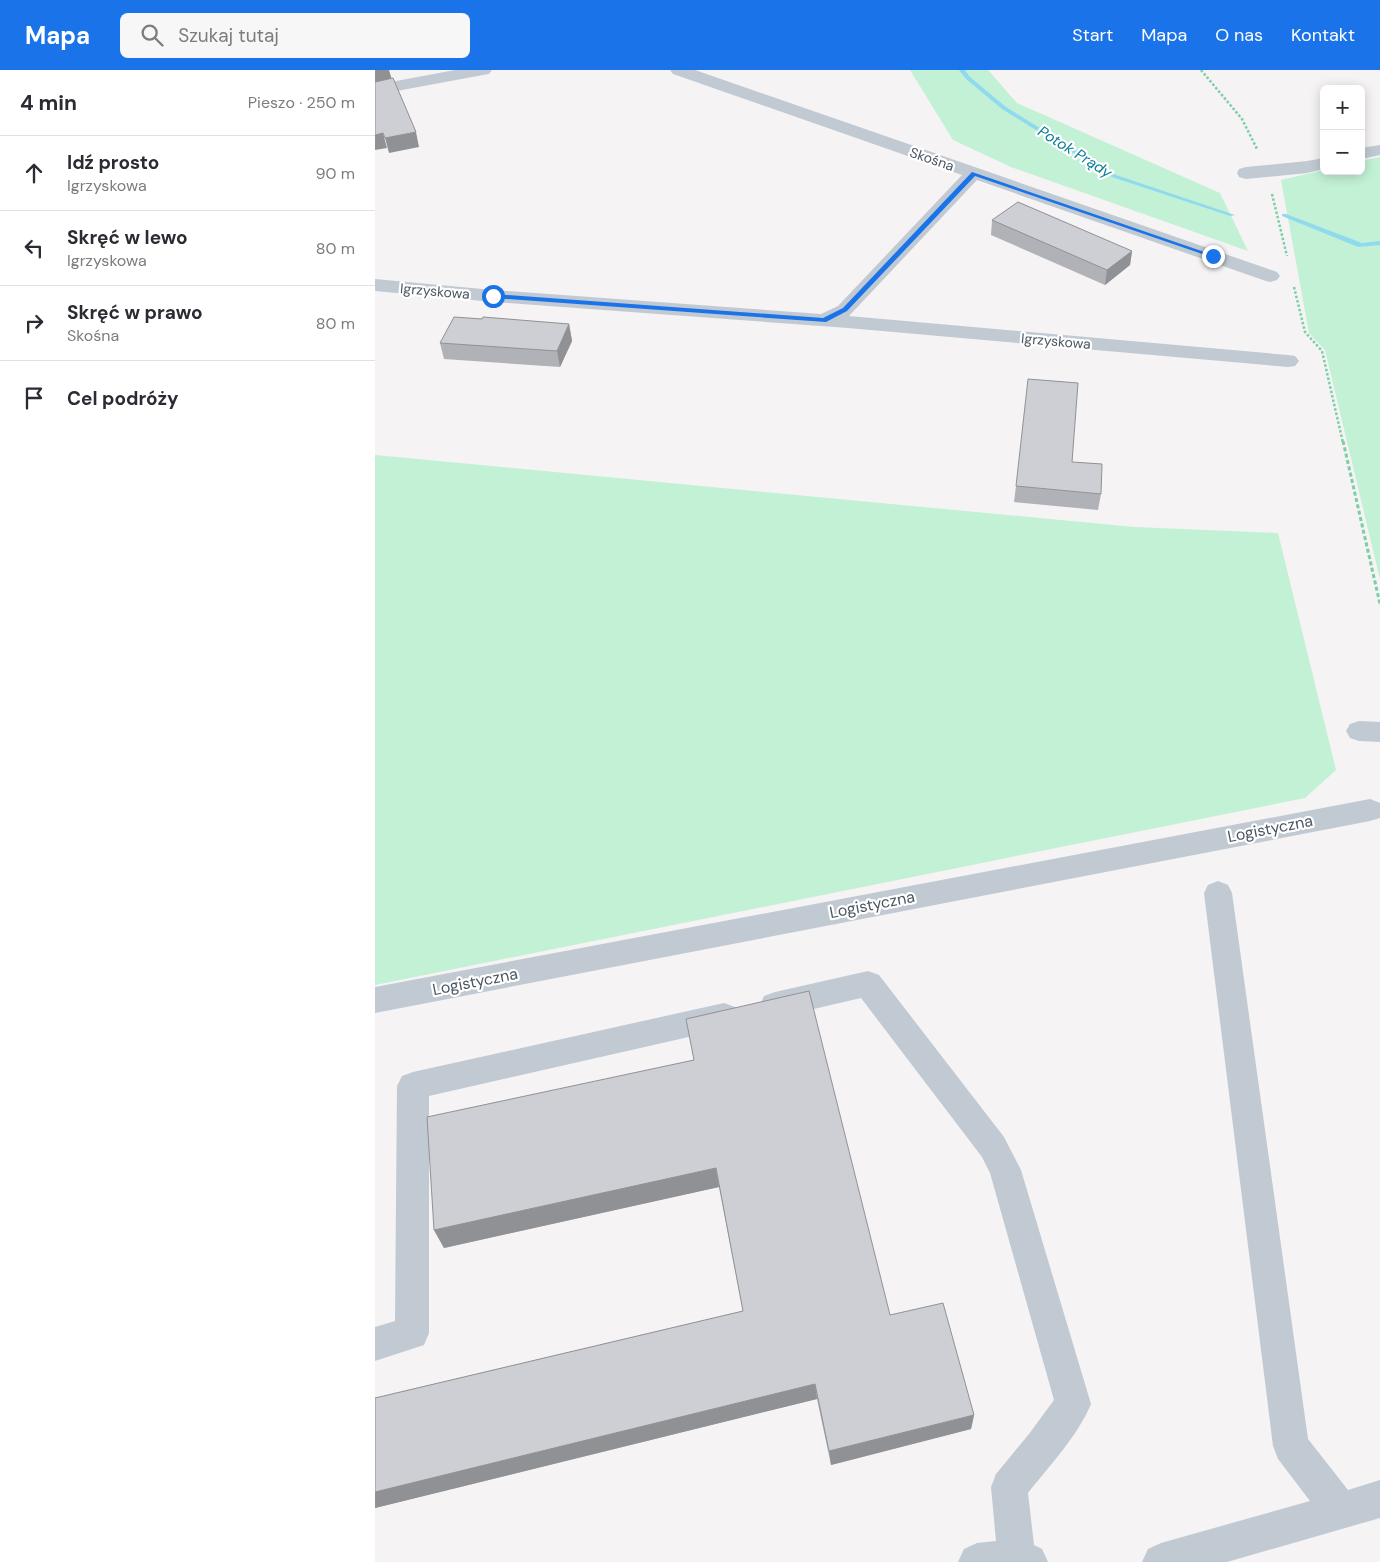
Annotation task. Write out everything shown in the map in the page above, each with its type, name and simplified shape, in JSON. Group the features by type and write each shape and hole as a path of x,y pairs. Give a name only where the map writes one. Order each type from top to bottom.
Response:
{"street":[{"path":"375,90 483,70"},
{"name":"Skośna","path":"679,70 1270,276"},
{"path":"1365,153 1380,150"},
{"path":"1246,173 1267,172 1320,164"},
{"path":"824,320 845,310 974,173"},
{"name":"Igrzyskowa","path":"375,285 493,296 824,320 1289,361"},
{"name":"Logistyczna","path":"375,1000 1370,810"},
{"path":"1218,894 1291,1446 1341,1511"},
{"path":"375,1344 412,1333 413,1086 868,984 993,1147 1005,1170 1073,1404 1042,1447 1009,1486 1022,1560 977,1562"},
{"path":"1161,1562 1380,1500"}],"path":[{"path":"1201,70 1242,119 1267,172 1287,257"},
{"path":"1294,285 1305,332 1322,351 1380,604"}],"green space":[{"path":"910,70 988,70 1017,103 1220,193 1248,251 1011,167 953,140"},
{"path":"1380,157 1380,579 1325,350 1309,333 1281,180 1320,171 1320,175 1365,175 1365,160"},
{"path":"375,455 1134,527 1278,533 1336,770 1305,798 375,985"}],"building":[{"path":"393,78 416,132 385,138 383,133 375,135 375,82"},
{"path":"1018,202 1132,251 1107,270 992,220"},
{"path":"454,317 482,319 483,317 569,324 557,351 440,343"},
{"path":"1028,379 1078,383 1072,462 1102,464 1101,494 1016,486"},
{"path":"809,991 890,1315 943,1303 974,1415 829,1451 815,1384 375,1492 375,1398 743,1311 716,1168 434,1230 427,1117 694,1060 686,1019"}],"waterway":[{"name":"Potok Prądy","path":"962,70 968,78 1004,108 1114,176 1232,215"},
{"name":"Potok Prądy","path":"1284,215 1361,245 1380,243"}],"route":[{"path":"493,296 824,320 845,310 974,173 1213,256"}]}
